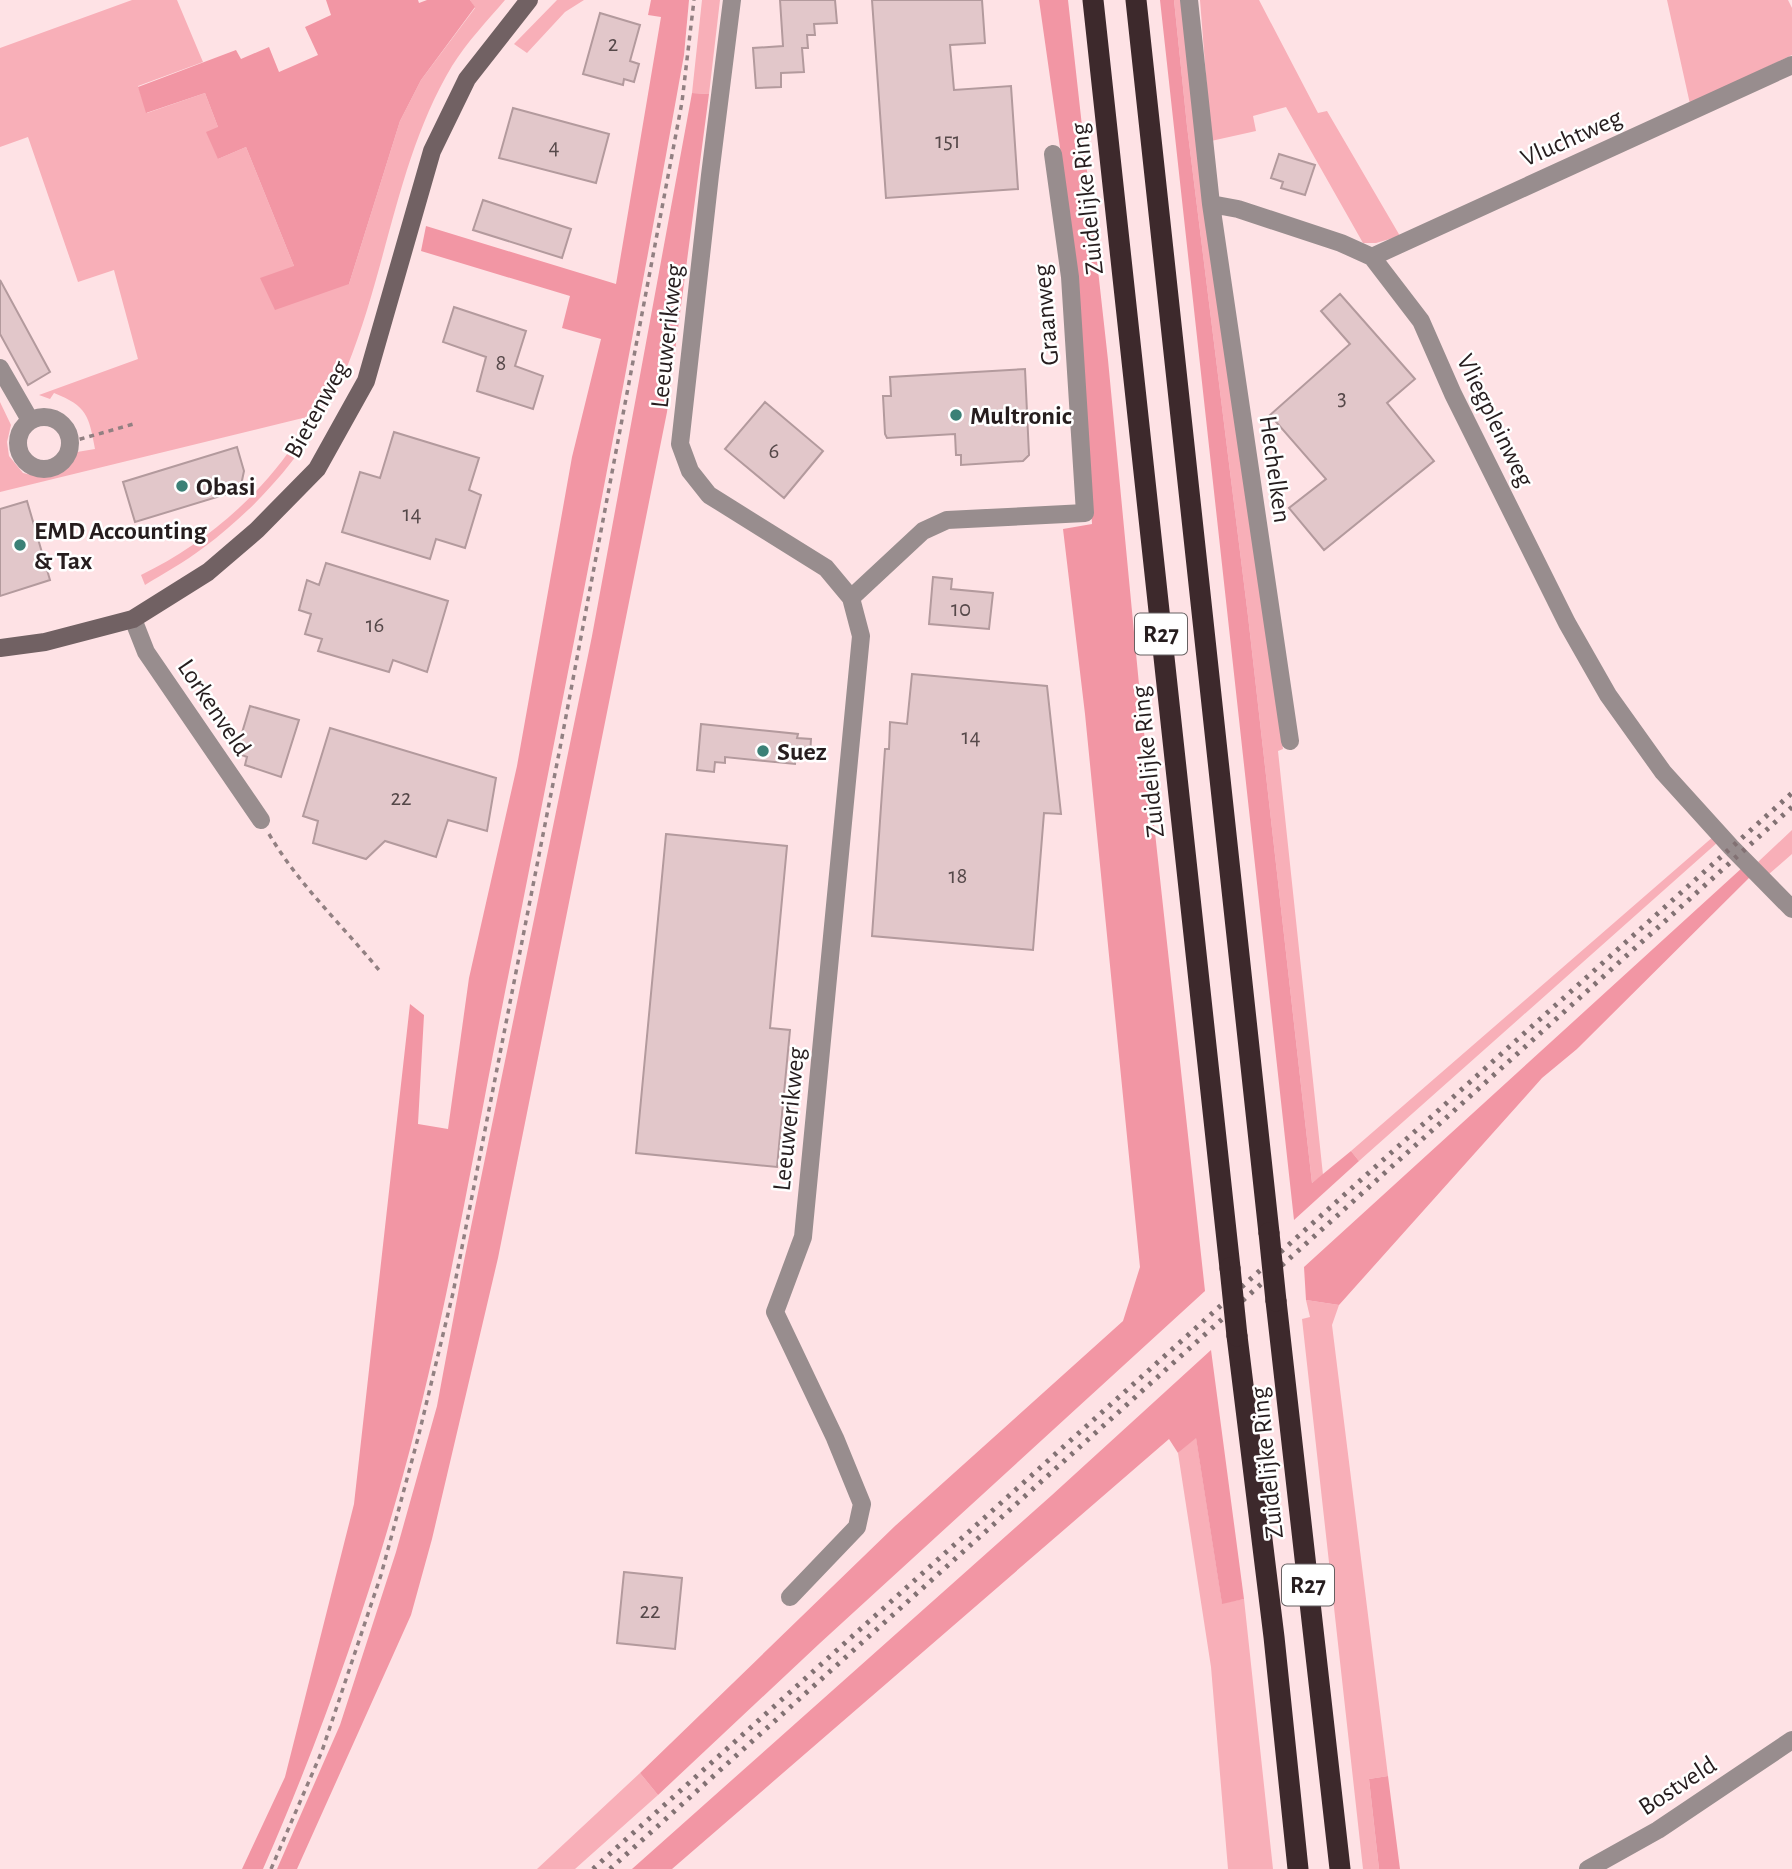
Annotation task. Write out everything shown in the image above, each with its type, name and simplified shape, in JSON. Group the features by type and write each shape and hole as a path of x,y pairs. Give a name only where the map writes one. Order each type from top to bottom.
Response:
{"highway":[{"name":"Zuidelijke Ring","path":"1093,0 1237,1335 1274,1637 1298,1869"},
{"name":"Zuidelijke Ring","path":"1136,0 1340,1869"}],"street":[{"name":"Bietenweg","path":"0,648 45,642 133,619 208,572 257,530 317,469 366,381 432,151 467,79 529,0"},
{"name":"Leeuwerikweg","path":"732,0 680,444 690,471 709,495 826,568 851,598 861,636 803,1237 775,1312 835,1438 862,1504 857,1527 789,1597"},
{"path":"1189,0 1211,204"},
{"name":"Vluchtweg","path":"1372,257 1792,65"},
{"name":"Graanweg","path":"851,598 923,531 947,520 1086,513 1070,277 1053,154"},
{"name":"Vliegpleinweg","path":"1211,204 1238,209 1341,243 1372,257 1421,321 1453,394 1542,574 1608,695 1663,772 1731,847 1792,908"},
{"name":"Hechelken","path":"1211,204 1290,741"},
{"path":"0,369 30,420"},
{"path":"46,416 67,430 70,442 68,455 56,467 47,470 30,466 23,460 17,443 18,434 30,420 46,416"},
{"name":"Lorkenveld","path":"133,619 146,652 261,820"},
{"name":"Bostveld","path":"1588,1869 1658,1830 1792,1740"}],"path":[{"path":"271,1869 321,1751 381,1575 453,1293 677,130 694,0"},
{"path":"70,442 137,423"},
{"path":"261,820 276,846 311,894 347,931 379,970"}],"shaded area":[{"path":"132,0 177,0 203,62 138,86 147,113 205,93 218,127 218,159 246,147 294,266 349,284 400,121 421,80 475,8 470,0 505,0 458,57 433,101 405,176 361,330 335,394 321,419 287,467 248,510 196,553 145,585 141,575 200,540 268,479 311,416 0,492 0,402 11,425 7,442 9,456 23,473 55,475 68,467 77,452 95,449 93,438 88,420 80,408 54,393 50,399 39,395 138,359 114,270 78,282 28,137 0,147 0,48"},
{"path":"326,0 418,0 419,3 427,0 470,0 475,7 421,80 400,121 349,284 275,310 260,278 294,266 246,147 218,159 206,132 218,127 205,93 146,113 138,87 236,50 241,59 269,47 279,72 318,55 305,27 331,15"},
{"path":"557,0 584,0 565,12 527,53 514,44"},
{"path":"651,0 689,0 684,55 599,511 440,1322 414,1436 378,1562 336,1686 263,1869 242,1869 285,1777 354,1504 410,1004 424,1015 418,1124 448,1129 469,978 517,766 572,457 601,339 562,328 570,296 421,251 426,226 616,284 661,17 648,15"},
{"path":"702,0 720,0 709,94 692,93"},
{"path":"1039,0 1068,0 1205,1291 658,1795 640,1773 895,1526 1123,1321 1140,1267 1085,714 1063,529 1092,524 1077,267"},
{"path":"1160,0 1174,0 1187,126 1248,616 1312,1183 1351,1151 1359,1161 1294,1220"},
{"path":"1174,0 1185,0 1195,128 1283,749 1278,751 1323,1175 1312,1183 1248,616 1187,126"},
{"path":"1200,0 1259,0 1318,113 1327,111 1400,236 1376,243 1363,243 1286,107 1253,116 1256,131 1211,141"},
{"path":"1667,0 1788,0 1792,8 1792,55 1690,104"},
{"path":"692,93 709,94 667,412 498,1258 432,1539 411,1615 297,1869 277,1869 340,1725 396,1552 437,1406 464,1261 592,636"},
{"path":"1792,830 1792,854 1769,874 1758,862"},
{"path":"1714,836 1718,842 1359,1161 1351,1151"},
{"path":"1743,867 1750,877 1577,1049 1542,1078 1339,1305 1306,1300 1304,1267"},
{"path":"1306,1300 1339,1305 1332,1325 1388,1776 1369,1779 1379,1869 1363,1869 1302,1319 1310,1317"},
{"path":"1211,1350 1244,1599 1222,1604 1196,1438 1178,1453 1169,1439 672,1869 632,1869 1052,1495"},
{"path":"1196,1437 1222,1603 1244,1599 1273,1869 1228,1869 1211,1667 1178,1453"},
{"path":"640,1773 658,1795 575,1869 537,1869"},
{"path":"1388,1776 1400,1869 1379,1869 1369,1779"}],"building":[{"path":"780,0 835,0 837,23 814,24 815,35 807,35 808,48 802,48 804,72 781,73 781,87 756,88 753,48 783,46"},
{"path":"872,0 982,0 985,43 950,45 954,90 1011,86 1018,189 886,198"},
{"path":"600,13 640,25 630,61 639,64 634,82 624,79 623,85 583,74"},
{"path":"513,108 609,134 596,183 499,158"},
{"path":"1279,154 1315,165 1305,195 1281,188 1283,182 1271,178"},
{"path":"483,200 571,229 562,258 473,230"},
{"path":"0,280 50,372 28,385 0,334"},
{"path":"1340,294 1415,379 1387,403 1434,461 1324,550 1289,508 1326,479 1270,415 1350,344 1321,311"},
{"path":"454,307 526,331 515,366 543,376 533,409 477,391 486,357 443,342"},
{"name":"Multronic","path":"1025,369 1029,455 1023,461 961,465 961,455 956,455 955,434 887,438 885,434 883,396 891,396 890,377"},
{"path":"765,402 823,451 784,498 725,449"},
{"path":"394,432 479,458 469,490 481,495 465,548 436,539 430,559 342,532 360,472 380,478"},
{"name":"Obasi","path":"237,447 244,471 240,490 135,522 123,482"},
{"name":"EMD Accounting & Tax","path":"27,501 50,580 0,596 0,509"},
{"path":"326,563 448,601 427,672 393,660 389,672 318,651 322,639 305,634 311,614 299,610 307,580 319,585"},
{"path":"933,577 952,579 951,589 993,593 989,629 929,624"},
{"path":"912,674 1047,686 1061,814 1044,813 1033,950 872,936 885,749 889,749 890,722 907,724"},
{"path":"250,706 299,720 281,777 245,765 247,757 236,753"},
{"name":"Suez","path":"701,724 798,734 797,738 811,739 810,756 796,754 795,764 725,757 725,763 715,762 714,772 697,770"},
{"path":"330,728 496,778 487,831 448,820 436,857 385,841 366,859 313,843 318,821 303,816"},
{"path":"666,834 787,846 770,1028 790,1030 777,1167 636,1153"},
{"path":"624,1572 682,1578 675,1649 617,1643"}],"railway":[{"path":"593,1869 1792,793"},
{"path":"610,1869 1792,807"}],"place":[{"name":"Multronic","path":"956,415"},
{"name":"Obasi","path":"182,486"},
{"name":"EMD Accounting & Tax","path":"20,545"},
{"name":"Suez","path":"763,751"}]}
